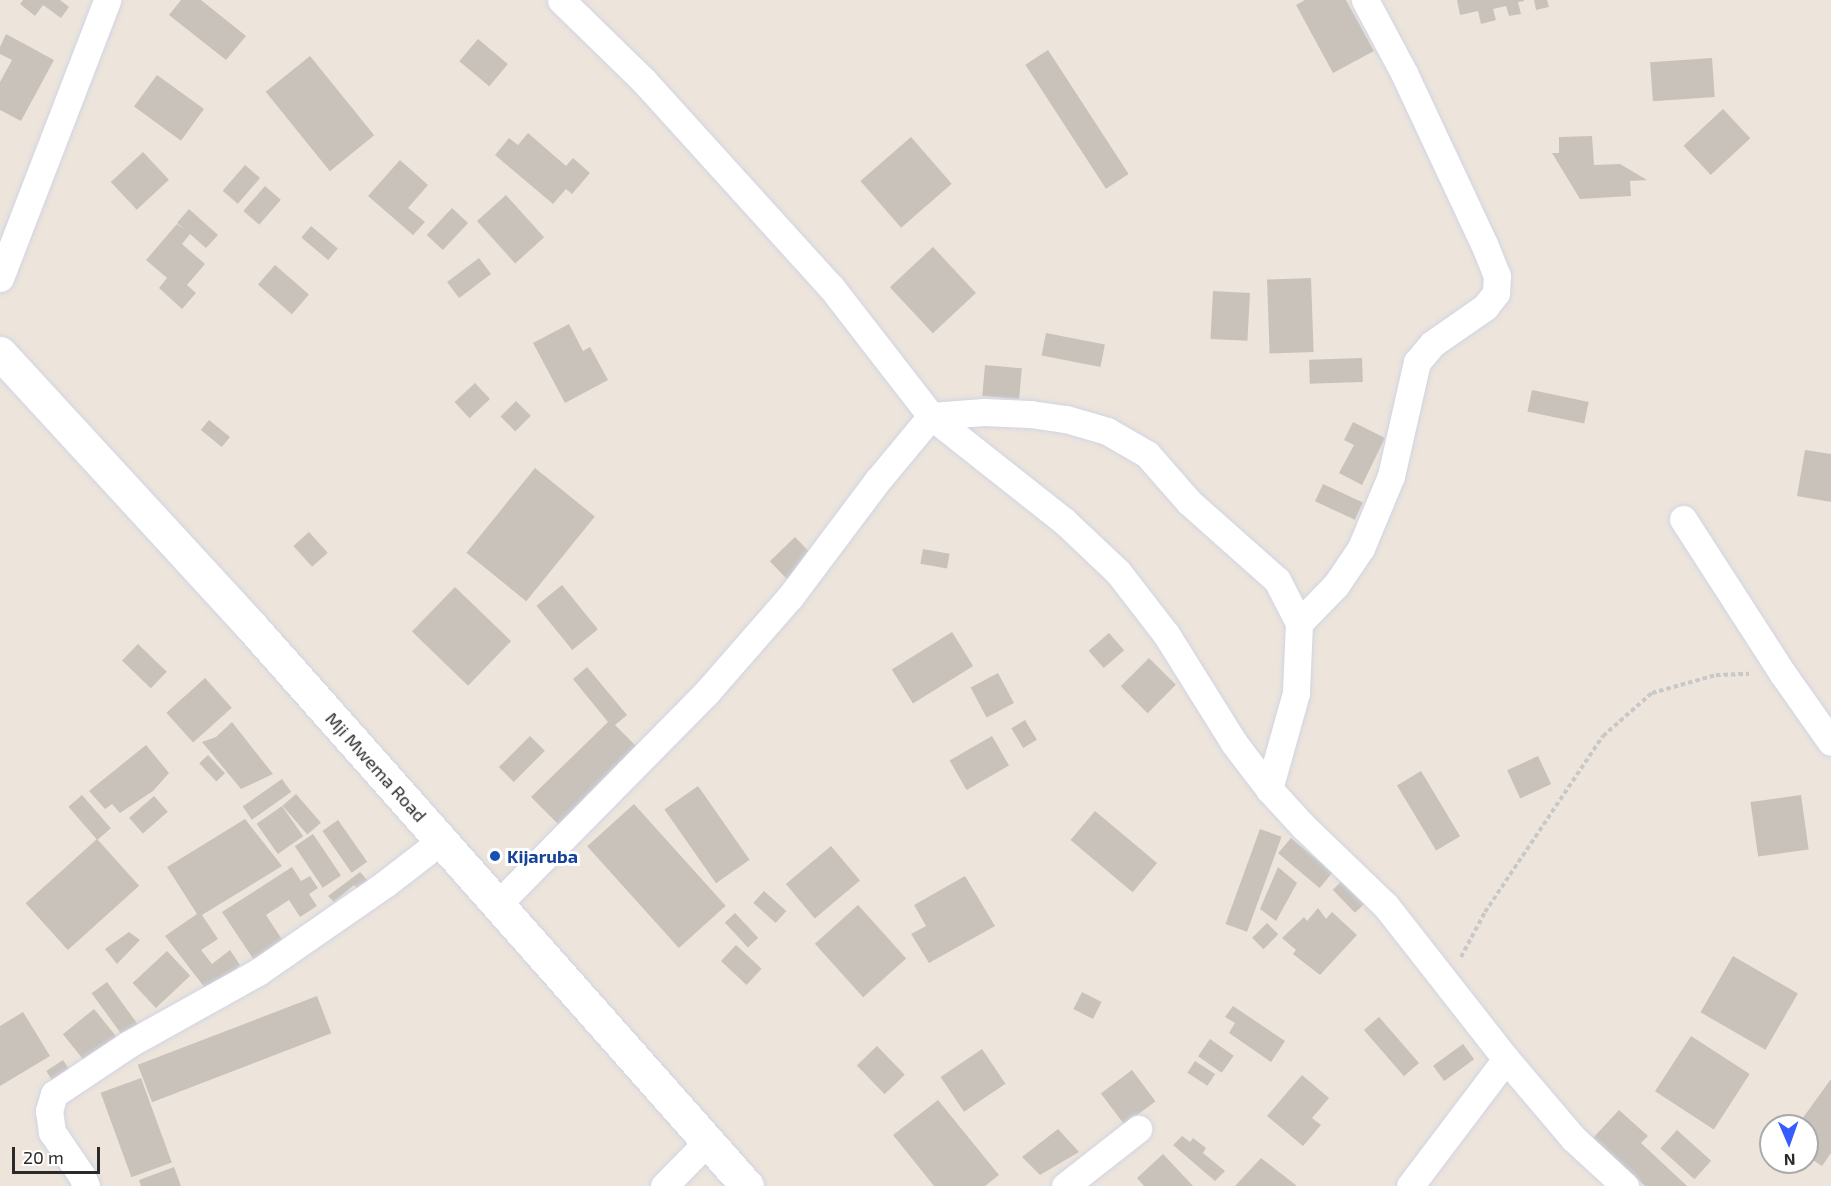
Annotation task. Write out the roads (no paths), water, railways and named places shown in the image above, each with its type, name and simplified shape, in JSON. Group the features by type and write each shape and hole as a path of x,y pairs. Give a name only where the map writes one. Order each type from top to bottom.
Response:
{"main road":[{"name":"Mji Mwema Road","path":"0,353 244,618 747,1186"}],"street":[{"path":"0,278 107,0"},
{"path":"561,0 644,81 831,287 931,416 1064,521 1118,572 1166,634 1234,743 1269,789 1304,827 1386,906 1506,1059 1573,1138 1625,1186"},
{"path":"1299,623 1336,585 1361,548 1391,476 1417,362 1432,344 1485,308 1496,293 1497,276 1484,244 1404,73 1365,0"},
{"path":"498,904 715,684 790,597 878,480 931,416 984,412 1030,414 1066,419 1107,430 1147,454 1189,502 1277,580 1299,623 1296,693 1269,789"},
{"path":"1683,519 1783,674 1831,742"},
{"path":"86,1186 82,1176 52,1132 49,1111 54,1094 129,1044 258,972 385,884 442,840"},
{"path":"1410,1186 1506,1059"},
{"path":"1065,1186 1138,1129"},
{"path":"664,1186 708,1141"}],"place":[{"name":"Kijaruba","path":"495,856"}]}
